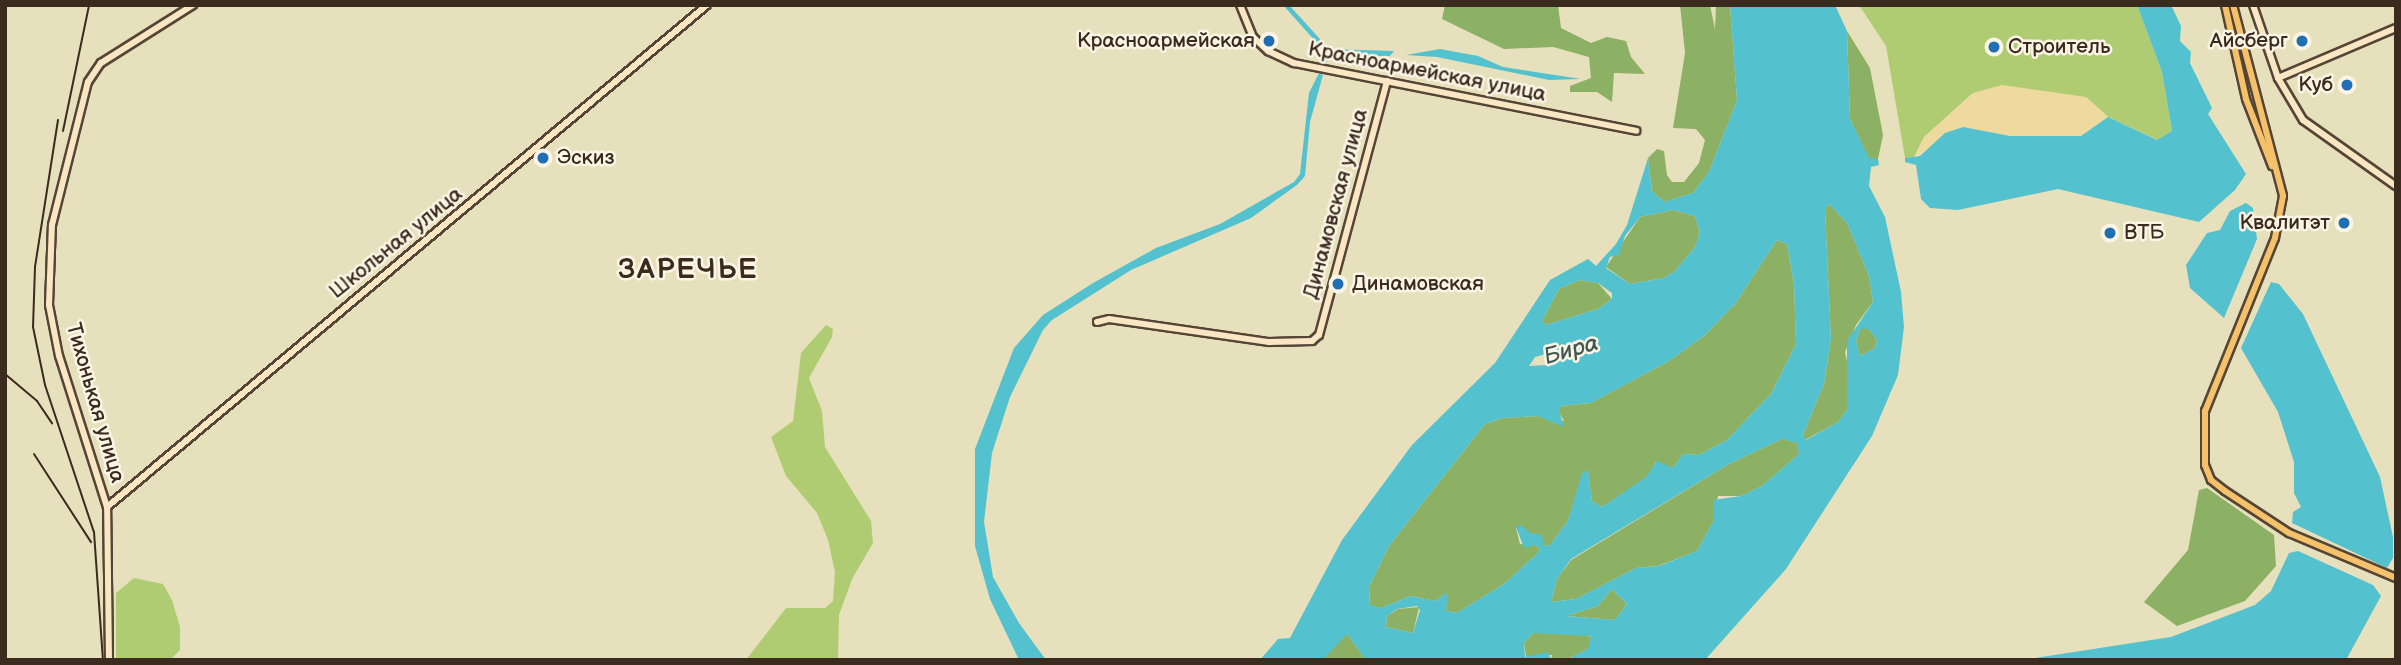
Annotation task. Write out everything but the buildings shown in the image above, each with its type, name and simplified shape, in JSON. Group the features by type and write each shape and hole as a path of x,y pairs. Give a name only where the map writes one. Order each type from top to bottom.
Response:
{"main road":[{"path":"2225,5 2246,82 2278,177 2281,216 2206,411 2204,465 2211,480 2289,533 2396,578"},
{"path":"2233,5 2246,82"}],"street":[{"name":"Тихонькая улица","path":"109,660 107,507 59,356 49,305 52,225 88,82 101,63 193,5"},
{"name":"Школьная улица","path":"107,507 707,5"},
{"name":"Красноармейская улица","path":"1240,5 1253,37 1268,51 1294,63 1636,131"},
{"path":"2253,5 2288,101 2314,131 2396,186"},
{"path":"2278,78 2396,28"},
{"name":"Динамовская улица","path":"1097,322 1109,319 1269,342 1312,341 1319,335 1387,81"}],"green space":[{"path":"1445,5 1558,5 1561,28 1591,43 1607,37 1626,41 1631,57 1645,74 1614,73 1612,102 1597,92 1570,92 1570,86 1591,78 1589,57 1553,47 1504,49 1442,19"},
{"path":"1680,5 1710,5 1715,29 1716,5 1730,5 1737,100 1709,172 1693,193 1664,202 1652,191 1648,158 1657,149 1664,151 1667,175 1672,182 1684,182 1699,163 1705,140 1696,129 1673,128 1685,53"},
{"path":"1859,5 2137,5 2162,72 2172,131 2158,140 2108,117 2086,97 1973,93 1924,137 1914,157 1905,158 1886,46"},
{"path":"1847,31 1870,68 1883,135 1878,159 1869,159 1850,119"},
{"path":"1829,204 1847,223 1869,276 1873,302 1856,325 1845,352 1850,375 1847,410 1838,422 1805,440 1803,435 1824,384 1831,339 1825,210"},
{"path":"1673,210 1695,216 1700,233 1695,247 1675,271 1664,278 1630,284 1606,267 1640,217"},
{"path":"1777,240 1787,244 1794,284 1796,344 1771,394 1727,440 1699,455 1683,454 1673,468 1656,462 1647,477 1602,507 1592,501 1588,471 1583,473 1568,521 1550,545 1544,546 1516,528 1520,544 1535,545 1540,548 1537,554 1504,584 1457,613 1446,611 1447,593 1435,601 1411,596 1381,608 1370,606 1369,587 1389,546 1485,424 1503,418 1538,416 1564,421 1558,411 1561,406 1591,403 1669,361 1704,336 1735,304"},
{"path":"1580,280 1598,283 1612,299 1598,309 1546,325 1542,321 1559,289"},
{"path":"826,325 833,329 832,337 809,378 822,411 825,447 871,521 873,543 852,579 839,615 838,660 746,660 786,608 825,608 833,601 835,572 828,540 817,513 786,476 771,437 793,421 801,353"},
{"path":"1860,329 1869,329 1877,340 1875,348 1860,356 1856,341"},
{"path":"1782,439 1798,443 1799,454 1762,486 1741,496 1718,496 1714,520 1697,551 1658,566 1636,568 1576,599 1551,602 1557,579 1571,560 1729,464"},
{"path":"2207,488 2274,535 2276,566 2245,601 2177,626 2144,602 2188,550 2199,490"},
{"path":"134,578 163,584 172,600 180,627 180,650 170,660 116,660 116,593"},
{"path":"1612,589 1627,604 1615,620 1566,616 1598,606"},
{"path":"1419,607 1413,633 1386,627 1387,616 1398,609"},
{"path":"1533,633 1583,633 1593,638 1588,649 1566,660 1551,660 1552,655 1526,657 1524,643"},
{"path":"1347,634 1366,660 1323,660 1335,642"}],"sand":[{"path":"2002,85 2086,97 2108,117 2081,136 2010,136 1963,127 1914,157 1924,137 1973,93"}],"water":[{"path":"1283,5 1289,5 1329,49 1394,51 1390,56 1330,56 1326,63 1325,52"},
{"path":"1730,5 1835,5 1847,31 1850,119 1869,158 1878,159 1879,165 1871,167 1869,186 1885,217 1901,292 1904,327 1898,375 1872,436 1786,569 1705,660 1566,660 1588,649 1591,636 1533,633 1524,643 1525,657 1548,652 1551,660 1366,660 1347,634 1323,660 1260,660 1278,639 1290,638 1342,540 1412,445 1495,363 1550,280 1588,259 1596,266 1616,244 1627,225 1648,158 1652,191 1664,202 1693,193 1709,172 1737,100","holes":["1829,204 1847,223 1869,276 1873,302 1847,341 1847,410 1838,422 1806,440 1803,435 1824,384 1831,339 1825,210","1673,210 1695,216 1700,233 1695,247 1675,271 1664,278 1630,284 1606,268 1610,257 1619,255 1625,236 1640,217","1777,240 1787,244 1794,284 1796,344 1771,394 1727,440 1699,455 1683,454 1673,468 1657,461 1646,477 1602,507 1592,501 1588,470 1582,473 1568,521 1550,545 1544,546 1542,535 1530,533 1521,525 1516,527 1524,548 1535,545 1540,548 1537,554 1504,584 1457,613 1446,611 1448,592 1435,601 1411,596 1381,608 1370,605 1369,587 1389,546 1485,424 1503,418 1538,416 1564,427 1559,411 1561,406 1591,403 1669,361 1704,336 1735,304","1580,280 1598,283 1612,293 1612,299 1598,309 1546,325 1542,321 1559,289","1860,329 1869,329 1877,340 1875,348 1860,356 1856,341","1572,347 1572,352 1548,365 1529,366 1535,357","1782,439 1797,443 1799,454 1762,486 1741,496 1713,500 1714,520 1697,551 1659,566 1636,568 1576,599 1551,602 1557,579 1571,559 1729,464","1612,589 1627,604 1615,620 1566,616 1598,606","1417,606 1420,610 1413,633 1386,627 1387,616 1397,609"]},
{"path":"2137,5 2171,5 2181,26 2180,41 2191,52 2190,63 2212,108 2208,114 2246,174 2235,190 2199,222 2058,189 1958,210 1930,208 1921,199 1916,165 1905,162 1905,158 1920,156 1945,133 1963,127 2010,136 2081,136 2108,117 2157,140 2172,131 2162,72"},
{"path":"1440,49 1478,56 1503,67 1581,79 1549,80 1437,57 1406,55"},
{"path":"1319,73 1323,75 1310,122 1305,176 1297,185 1251,218 1131,270 1052,320 1043,330 1010,397 992,453 984,522 993,577 1019,623 1046,660 1019,660 990,599 975,546 975,449 1014,348 1043,315 1093,283 1156,248 1220,224 1294,182 1300,174 1309,93"},
{"path":"2246,203 2253,208 2257,239 2224,318 2190,288 2186,265 2207,233 2220,230 2230,211"},
{"path":"2271,282 2279,284 2303,314 2380,477 2393,537 2393,558 2387,568 2292,523 2293,512 2301,507 2294,493 2294,462 2278,412 2241,348"},
{"path":"2298,551 2373,585 2381,596 2346,660 2023,660 2171,637 2255,605 2271,591 2289,553"}],"railway":[{"path":"63,131 89,5"},
{"path":"58,120 35,267 33,327 45,385 94,532 103,660"},
{"path":"5,374 37,401 52,423"},
{"path":"34,454 91,542"}],"place":[{"name":"Красноармейская","path":"1269,41"},
{"name":"Айсберг","path":"2302,41"},
{"name":"Строитель","path":"1994,47"},
{"name":"Куб","path":"2347,85"},
{"name":"Эскиз","path":"543,158"},
{"name":"Квалитэт","path":"2344,223"},
{"name":"ВТБ","path":"2110,233"},
{"name":"Динамовская","path":"1338,284"}],"district":[{"name":"ЗАРЕЧЬЕ","path":"688,270"}],"water label":[{"name":"Бира","path":"1571,350"}]}
